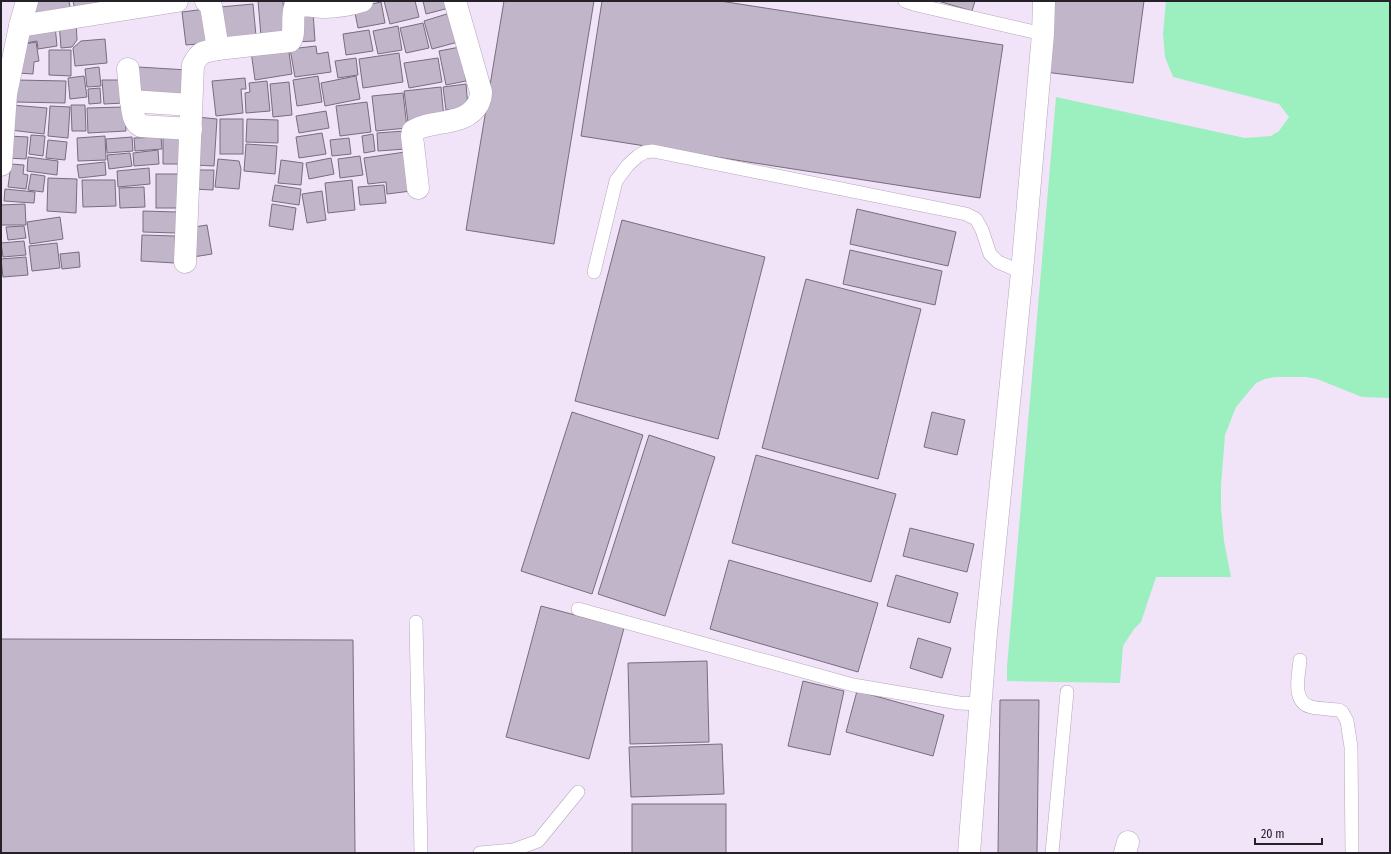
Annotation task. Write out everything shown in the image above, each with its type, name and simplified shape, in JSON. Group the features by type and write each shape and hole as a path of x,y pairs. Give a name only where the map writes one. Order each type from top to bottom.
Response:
{"street":[{"path":"1,165 6,94 20,26 27,1"},
{"path":"20,26 177,1"},
{"path":"206,1 211,6 218,49"},
{"path":"185,262 191,129 190,105 193,65 198,56 218,49 290,41 293,37 293,13 295,7 300,5 323,7 348,6 362,1"},
{"path":"418,188 412,136 413,130 464,117 476,108 481,99 481,92 456,1"},
{"path":"969,853 986,633 1022,272 1043,34 1044,1"},
{"path":"128,69 131,101 136,124 141,126 191,129"},
{"path":"131,101 190,105"}],"lane":[{"path":"905,1 1043,34"},
{"path":"594,272 616,181 628,165 638,156 645,152 653,151 966,214 976,219 982,230 990,254 998,262 1022,272"},
{"path":"578,609 853,685 959,702 981,704"},
{"path":"416,622 421,853"},
{"path":"1300,660 1298,691 1302,701 1310,707 1339,710 1342,712 1347,721 1351,748 1352,853"},
{"path":"1052,853 1067,692"},
{"path":"480,853 513,850 538,841 578,792"}],"green space":[{"path":"1166,1 1390,1 1390,398 1362,397 1317,379 1306,377 1275,377 1256,383 1236,407 1225,435 1221,485 1221,508 1224,541 1231,577 1156,577 1141,622 1134,629 1123,646 1120,683 1007,681 1056,97 1245,138 1271,136 1279,131 1289,117 1279,104 1173,77 1165,57 1163,34"}],"building":[{"path":"31,1 69,1 71,12 33,17"},
{"path":"73,1 113,1 75,10"},
{"path":"258,1 283,1 285,34 261,36"},
{"path":"384,1 415,1 419,17 390,24"},
{"path":"423,1 448,1 449,8 426,14"},
{"path":"504,1 594,1 554,244 466,230"},
{"path":"602,1 720,1 1003,45 980,198 581,136"},
{"path":"938,1 975,1 972,11"},
{"path":"1054,1 1144,1 1133,83 1045,72"},
{"path":"381,2 385,23 358,28 354,8"},
{"path":"253,4 256,36 223,39 220,7"},
{"path":"206,9 210,43 186,45 182,12"},
{"path":"313,12 315,41 296,42 294,13"},
{"path":"450,13 458,42 432,49 424,21"},
{"path":"76,21 77,40 72,47 61,48 59,22"},
{"path":"423,23 429,48 406,53 400,28"},
{"path":"55,25 57,46 38,49 37,41 26,43 25,29"},
{"path":"398,26 402,50 378,54 373,31"},
{"path":"369,30 373,51 346,55 343,34"},
{"path":"105,39 107,63 75,66 73,48 81,41"},
{"path":"36,42 39,61 34,62 33,74 18,73 20,45"},
{"path":"288,45 292,74 255,80 251,51"},
{"path":"316,46 317,54 328,52 331,72 295,77 290,49"},
{"path":"460,47 466,81 446,85 439,51"},
{"path":"49,50 71,50 71,76 49,75"},
{"path":"399,53 403,82 363,88 359,59"},
{"path":"356,58 358,75 338,78 335,61"},
{"path":"438,58 442,82 409,88 404,63"},
{"path":"99,67 101,86 87,87 85,69"},
{"path":"138,67 188,70 186,101 136,98"},
{"path":"84,76 87,97 70,99 68,78"},
{"path":"318,76 322,102 297,106 293,80"},
{"path":"356,76 360,99 325,106 321,83"},
{"path":"245,78 246,89 241,89 243,113 216,116 212,81"},
{"path":"16,80 66,81 65,103 15,102"},
{"path":"102,80 119,80 124,103 104,104"},
{"path":"267,81 270,111 246,113 245,93 250,92 249,83"},
{"path":"289,82 292,115 273,117 270,84"},
{"path":"466,84 468,108 446,110 443,87"},
{"path":"441,87 444,118 408,122 404,91"},
{"path":"100,88 101,103 89,104 88,89"},
{"path":"403,93 407,128 376,131 372,96"},
{"path":"367,102 371,132 340,136 336,106"},
{"path":"12,105 47,108 44,134 10,130"},
{"path":"71,105 85,105 86,131 72,131"},
{"path":"50,106 70,107 68,138 48,136"},
{"path":"125,107 126,131 88,133 87,108"},
{"path":"326,111 329,128 299,133 296,116"},
{"path":"197,117 217,119 214,166 194,165"},
{"path":"220,119 243,119 243,154 220,154"},
{"path":"247,119 278,120 278,143 246,142"},
{"path":"404,131 406,149 378,151 377,133"},
{"path":"322,133 326,154 299,158 296,137"},
{"path":"373,134 375,151 364,153 362,136"},
{"path":"31,135 45,136 43,156 29,154"},
{"path":"8,136 28,137 26,159 7,158"},
{"path":"105,136 106,160 78,161 77,138"},
{"path":"132,137 133,151 107,153 106,139"},
{"path":"161,137 162,149 135,151 134,138"},
{"path":"163,137 186,138 186,164 163,164"},
{"path":"349,138 351,154 332,156 330,140"},
{"path":"48,140 67,142 65,160 46,158"},
{"path":"246,144 277,146 275,174 244,171"},
{"path":"158,150 159,164 134,166 133,153"},
{"path":"405,152 411,191 387,194 386,182 368,184 364,158"},
{"path":"130,153 132,166 109,169 107,155"},
{"path":"360,156 363,175 340,178 338,159"},
{"path":"28,157 58,161 57,175 27,171"},
{"path":"331,158 334,174 309,179 306,163"},
{"path":"218,159 239,161 241,169 239,189 215,187"},
{"path":"281,160 303,163 301,185 278,183"},
{"path":"105,162 106,175 79,178 77,165"},
{"path":"11,164 24,165 23,174 28,175 26,189 8,187"},
{"path":"149,168 150,184 118,187 117,171"},
{"path":"193,170 214,170 213,190 192,189"},
{"path":"31,174 45,176 43,192 28,190"},
{"path":"156,174 185,174 185,208 156,208"},
{"path":"48,178 77,179 76,213 47,211"},
{"path":"82,180 115,180 116,206 83,207"},
{"path":"352,180 355,210 328,213 325,183"},
{"path":"275,185 301,189 299,205 272,201"},
{"path":"384,185 386,203 360,205 358,187"},
{"path":"144,187 145,207 120,208 119,188"},
{"path":"5,189 35,192 34,203 4,201"},
{"path":"322,191 326,220 307,223 302,194"},
{"path":"25,204 26,225 1,225 1,205"},
{"path":"272,204 296,208 293,230 269,226"},
{"path":"857,209 956,232 948,266 850,244"},
{"path":"143,211 177,212 176,233 143,232"},
{"path":"60,217 63,239 30,244 27,222"},
{"path":"622,220 765,257 718,439 575,401"},
{"path":"207,225 212,254 193,257 188,228"},
{"path":"24,226 26,238 8,240 6,227"},
{"path":"142,235 175,236 175,263 141,261"},
{"path":"24,241 26,255 3,257 1,243"},
{"path":"57,243 60,268 32,271 29,246"},
{"path":"850,250 942,271 935,305 843,284"},
{"path":"79,252 80,267 62,269 60,254"},
{"path":"26,257 28,275 3,277 1,259"},
{"path":"806,279 921,309 878,479 762,448"},
{"path":"572,412 643,435 592,594 521,571"},
{"path":"932,412 965,420 957,455 924,447"},
{"path":"649,435 715,457 665,616 598,594"},
{"path":"756,455 896,494 871,582 732,543"},
{"path":"910,528 974,544 967,572 903,556"},
{"path":"729,560 878,603 858,672 710,629"},
{"path":"896,575 958,593 950,623 887,606"},
{"path":"541,606 624,628 589,759 506,737"},
{"path":"918,638 951,648 942,678 910,668"},
{"path":"1,639 353,640 355,853 1,853"},
{"path":"707,661 709,742 630,744 628,663"},
{"path":"803,681 844,691 830,755 788,746"},
{"path":"857,691 944,715 933,756 846,732"},
{"path":"1000,700 1039,700 1037,853 998,853"},
{"path":"722,744 724,794 631,797 629,747"},
{"path":"632,804 726,804 726,853 632,853"}]}
